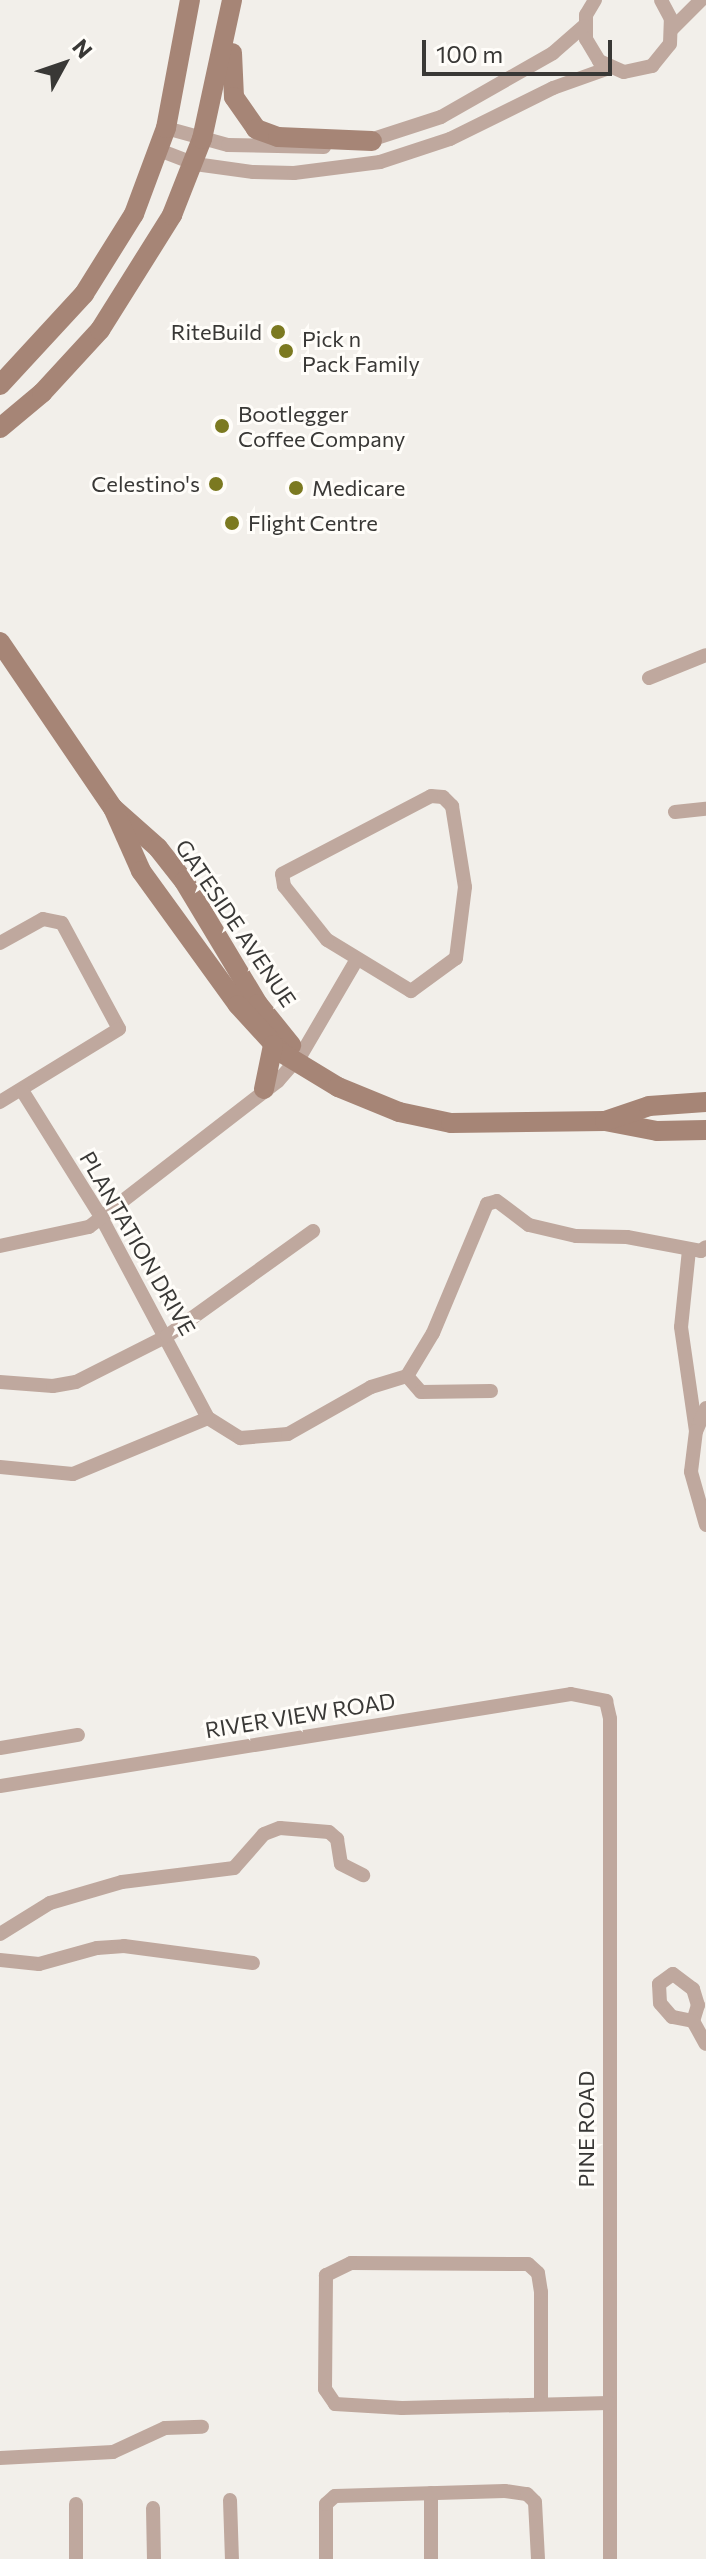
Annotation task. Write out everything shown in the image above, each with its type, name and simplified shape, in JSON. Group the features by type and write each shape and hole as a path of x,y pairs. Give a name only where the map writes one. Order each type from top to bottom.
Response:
{"street":[{"path":"0,385 57,326 112,253 166,128 190,0"},
{"path":"166,128 202,139 287,149 372,141 404,133 486,93 553,53 584,26 595,0"},
{"path":"159,150 195,164 294,173 380,162 450,139 553,88 609,68 638,72 652,66 670,44 672,29 661,0"},
{"path":"672,29 701,0"},
{"path":"232,2 232,84 247,121 278,137 372,141"},
{"path":"0,428 42,393 100,330 150,255 195,164 232,2"},
{"path":"584,26 591,51 609,68"},
{"name":"GATESIDE AVENUE","path":"0,642 113,808 158,848 184,881 258,1004 303,1063"},
{"path":"649,678 706,655"},
{"path":"431,796 443,797 452,806 465,887 456,958 411,991 356,961 327,940 284,886 282,874 431,796"},
{"name":"GATESIDE AVENUE","path":"113,808 123,838 159,898 273,1045 366,1100 424,1118 490,1125 605,1121 657,1131 706,1130"},
{"path":"675,812 706,809"},
{"path":"0,943 43,919 62,923 118,1024 115,1036 23,1092 0,1102"},
{"path":"0,1246 82,1230 264,1089 303,1063 356,961"},
{"path":"264,1089 273,1045"},
{"name":"PLANTATION DRIVE","path":"23,1092 101,1217 208,1418"},
{"name":"GATESIDE AVENUE","path":"605,1121 649,1106 706,1102"},
{"path":"0,1467 73,1474 208,1418 240,1438 288,1434 371,1387 407,1376 433,1333 487,1204 497,1201 529,1225 576,1236 627,1237 689,1250 706,1247"},
{"path":"0,1382 65,1386 167,1336 313,1231"},
{"path":"689,1250 681,1327 696,1431 691,1472 706,1525"},
{"path":"407,1376 421,1392 491,1391"},
{"path":"696,1431 706,1408"},
{"name":"RIVER VIEW ROAD","path":"0,1786 571,1694 606,1701"},
{"name":"PINE ROAD","path":"606,1701 610,1719 610,2559"},
{"path":"0,1748 78,1735"},
{"path":"0,1934 45,1905 122,1882 239,1865 268,1831 322,1831 337,1839 341,1864 363,1875"},
{"path":"0,1960 39,1964 97,1948 124,1946 253,1963"},
{"path":"693,2021 706,2044"},
{"path":"541,2404 541,2292 538,2273 528,2264 351,2263 326,2275 325,2389 335,2404 541,2404 609,2403"},
{"path":"0,2458 113,2452 165,2428 202,2427"},
{"path":"326,2559 325,2509 330,2498 431,2493 527,2494 537,2509 538,2559"},
{"path":"431,2493 431,2559"},
{"path":"230,2500 232,2559"},
{"path":"76,2504 76,2559"},
{"path":"153,2508 154,2559"}],"place":[{"name":"RiteBuild","path":"278,332"},
{"name":"Pick n Pack Family","path":"286,351"},
{"name":"Bootlegger Coffee Company","path":"222,426"},
{"name":"Celestino's","path":"216,484"},
{"name":"Medicare","path":"296,488"},
{"name":"Flight Centre","path":"232,523"}]}
